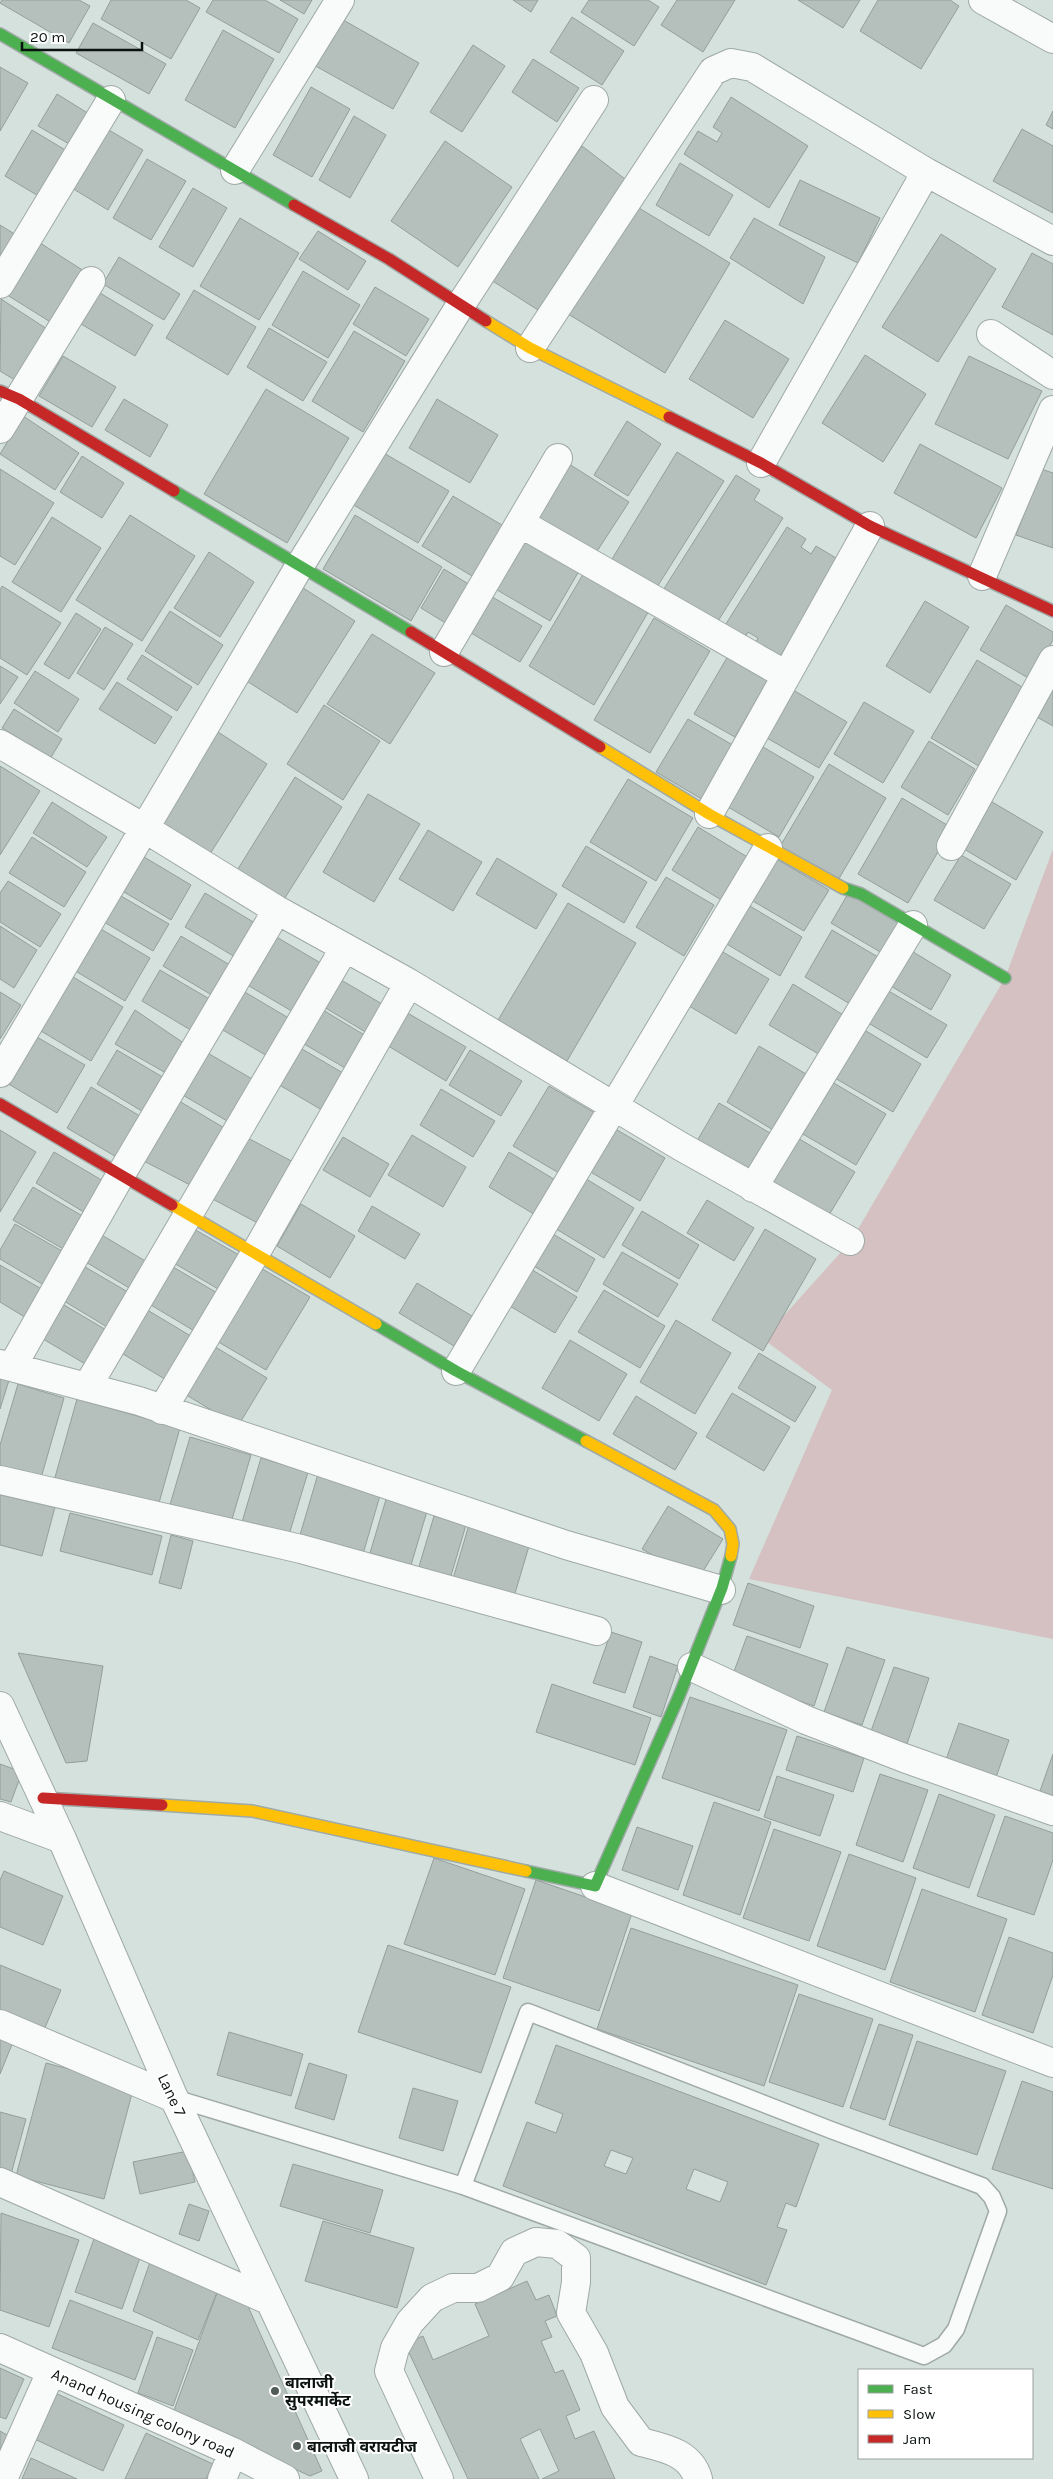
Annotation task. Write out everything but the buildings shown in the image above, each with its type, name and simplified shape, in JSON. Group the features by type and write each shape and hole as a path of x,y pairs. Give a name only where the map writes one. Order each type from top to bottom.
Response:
{"street":[{"path":"235,170 340,0"},
{"path":"984,0 1053,39"},
{"path":"0,34 111,100 389,259 460,306 530,348 761,463 870,526 1053,610"},
{"path":"530,348 713,71 731,63 752,67 926,172 1053,241"},
{"path":"0,284 111,100"},
{"path":"0,1074 299,567 460,306 594,100"},
{"path":"761,463 926,172"},
{"path":"0,429 10,395 91,281"},
{"path":"991,334 1053,375"},
{"path":"10,395 444,652 709,814 839,886 861,894 1005,978"},
{"path":"982,576 1053,410"},
{"path":"444,652 558,458"},
{"path":"520,523 786,675"},
{"path":"709,814 870,526"},
{"path":"951,846 1053,660"},
{"path":"0,744 144,828 277,910 344,949 409,983 612,1106 752,1188 850,1242"},
{"path":"456,1371 612,1106 768,848"},
{"path":"277,910 6,1366 139,1401 566,1545 721,1590"},
{"path":"752,1188 913,925"},
{"path":"87,1387 344,949"},
{"path":"162,1410 256,1252 409,983"},
{"path":"0,1104 120,1176 256,1252 456,1371 722,1516 732,1532 733,1546 721,1590 692,1667 595,1886"},
{"path":"0,1480 301,1549 597,1631"},
{"path":"692,1667 806,1720 904,1758 1053,1811"},
{"name":"Lane 7","path":"0,1706 62,1840 174,2098 354,2479"},
{"path":"43,1798 252,1811 595,1886 1053,2063"},
{"path":"0,1816 62,1840"},
{"path":"0,2024 174,2098"},
{"path":"0,2182 268,2300"},
{"path":"440,2479 389,2371 395,2348 410,2322 432,2298 453,2288 478,2288 500,2277 514,2252 536,2242 557,2244 576,2258 576,2282 571,2313 594,2353 616,2407 641,2442 670,2449 695,2467 698,2479"},
{"name":"Anand housing colony road","path":"0,2348 233,2452 285,2479"},
{"path":"3,2479 51,2372"},
{"path":"222,2479 233,2452"}],"lane":[{"path":"174,2098 463,2186 924,2356 944,2345 956,2329 998,2212 992,2197 982,2186 831,2130 528,2012 463,2186"}],"shaded area":[{"path":"1053,849 1053,1639 749,1579 832,1390 763,1339 851,1241 1005,978"}],"traffic: fast":[{"path":"0,34 294,205"},
{"path":"174,491 411,632"},
{"path":"843,888 861,894 1005,978"},
{"path":"376,1324 456,1371 586,1441"},
{"path":"526,1871 595,1886 679,1696 722,1588 731,1556"}],"traffic: slow":[{"path":"486,321 530,348 669,417"},
{"path":"600,747 709,814 843,888"},
{"path":"172,1205 376,1324"},
{"path":"586,1441 714,1510 730,1529 733,1544 731,1556"},
{"path":"162,1805 252,1811 526,1871"}],"traffic: jam":[{"path":"294,205 389,259 486,321"},
{"path":"0,391 19,399 174,491"},
{"path":"669,417 761,463 870,526 1053,611"},
{"path":"411,632 600,747"},
{"path":"0,1104 172,1205"},
{"path":"43,1798 162,1805"}],"place":[{"name":"बालाजी सुपरमार्केट","path":"275,2391"},
{"name":"बालाजी वरायटीज","path":"297,2446"}]}
